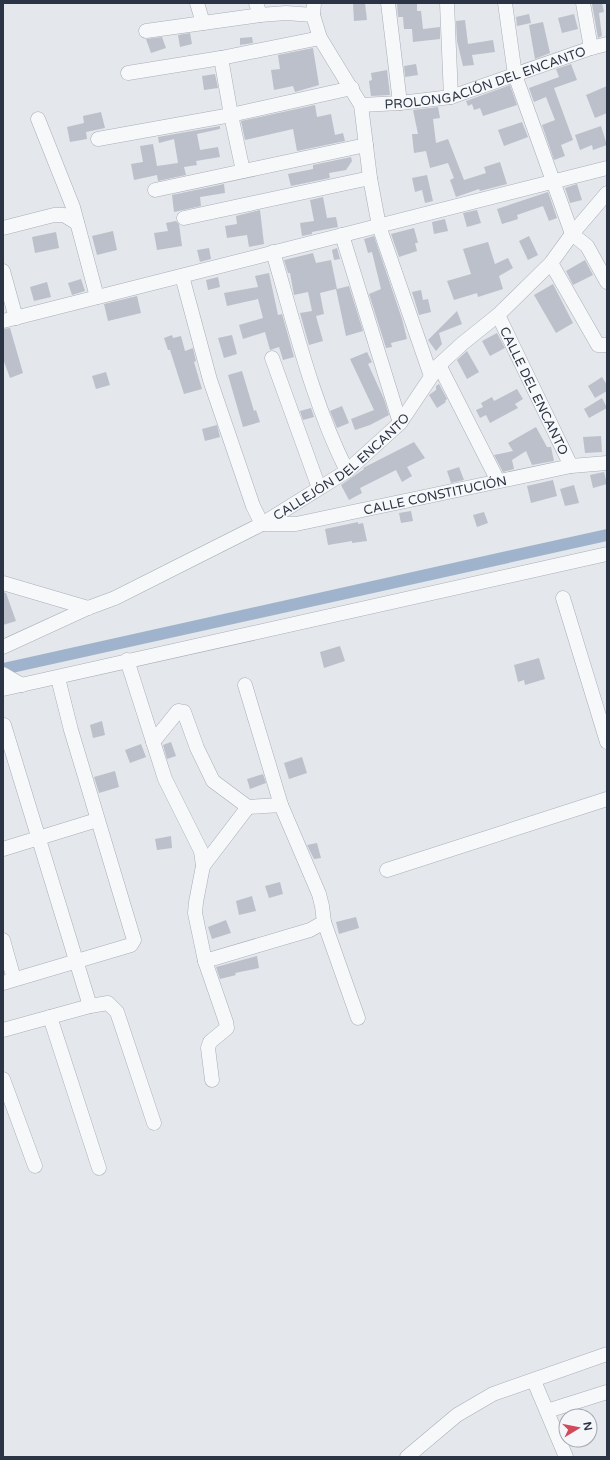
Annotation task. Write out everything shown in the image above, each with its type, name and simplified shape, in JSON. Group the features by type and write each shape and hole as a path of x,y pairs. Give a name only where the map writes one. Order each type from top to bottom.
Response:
{"street":[{"path":"197,3 203,23"},
{"path":"388,3 400,103"},
{"path":"447,3 452,97"},
{"path":"506,3 515,75 572,234 587,246 607,282"},
{"path":"583,3 591,48"},
{"path":"146,31 203,23 258,9 286,13 313,9 320,38 362,105 370,178 379,226 435,371 498,481"},
{"path":"128,73 221,58 320,38"},
{"name":"PROLONGACIÓN DEL ENCANTO","path":"362,105 400,103 452,97 591,48 607,44"},
{"path":"221,58 243,171"},
{"path":"98,139 231,115 352,88"},
{"path":"38,119 67,189 97,297"},
{"path":"155,190 366,145"},
{"path":"3,271 10,320 607,168"},
{"path":"184,218 370,178"},
{"name":"CALLEJÓN DEL ENCANTO","path":"3,647 88,608 115,598 262,524 347,471 400,423 435,371 463,343 498,315 551,263 572,234 607,193"},
{"path":"3,228 54,215 64,215 77,223"},
{"path":"342,235 400,423"},
{"path":"273,252 308,369 337,452 347,471"},
{"path":"551,263 598,345 607,346"},
{"path":"182,276 210,380 253,506 262,524"},
{"name":"CALLE DEL ENCANTO","path":"498,315 571,466"},
{"path":"272,358 319,488"},
{"name":"CALLE CONSTITUCIÓN","path":"262,524 296,524 571,466 607,463"},
{"path":"10,682 58,678 127,660 607,554"},
{"path":"3,583 88,608"},
{"path":"563,598 607,742"},
{"path":"127,660 165,779 200,851 203,866 196,902 196,913 205,961 226,1022 226,1028 210,1042 208,1048 212,1080"},
{"path":"3,940 8,981 131,945 134,940 97,820 58,678"},
{"path":"245,685 281,805 319,894 324,922 358,1018"},
{"path":"153,742 178,711 184,712 197,748 213,781 248,807 281,805"},
{"path":"4,725 90,1006"},
{"path":"387,870 607,799"},
{"path":"203,866 248,807"},
{"path":"3,850 38,837 97,820"},
{"path":"205,961 310,930 324,922"},
{"path":"3,1030 90,1006 108,1003 117,1012 154,1123"},
{"path":"50,1017 100,1168"},
{"path":"3,1079 35,1166"},
{"path":"406,1457 457,1415 493,1394 607,1354"},
{"path":"534,1380 566,1457"},
{"path":"547,1411 607,1392"}],"building":[{"path":"353,3 365,3 367,20 354,21"},
{"path":"397,3 417,3 417,11 421,11 423,29 440,27 440,39 413,42 412,29 404,29 403,17 398,17"},
{"path":"602,3 604,12 599,13 602,36 598,38 592,4"},
{"path":"529,14 531,23 517,26 516,17"},
{"path":"574,14 578,29 562,33 558,18"},
{"path":"465,20 468,44 493,40 495,52 472,55 474,65 463,66 457,41 456,21"},
{"path":"543,22 550,53 535,59 529,25"},
{"path":"190,33 192,44 180,47 178,35"},
{"path":"162,37 166,48 151,53 146,39"},
{"path":"252,37 253,43 240,45 240,38"},
{"path":"313,48 319,85 295,92 293,86 274,90 271,70 280,69 278,55"},
{"path":"416,64 418,75 405,77 404,66"},
{"path":"571,64 577,80 554,88 573,140 561,145 565,156 554,160 542,125 555,120 546,97 534,102 529,88 559,77 556,69"},
{"path":"387,70 390,95 371,96 369,81 372,80 371,73"},
{"path":"215,74 218,88 204,90 202,76"},
{"path":"510,85 517,105 483,116 480,108 474,110 472,104 468,106 466,101"},
{"path":"607,86 607,113 595,118 586,95"},
{"path":"315,105 317,117 331,114 335,135 343,133 345,141 297,151 293,129 245,140 241,121"},
{"path":"438,107 440,118 433,119 436,143 448,139 464,180 486,173 484,167 500,162 507,184 480,191 479,189 456,197 450,180 454,178 448,163 430,168 426,151 414,153 412,134 418,134 413,110"},
{"path":"101,112 105,128 86,132 87,139 70,142 67,127 84,123 83,116"},
{"path":"522,122 528,137 504,146 498,130"},
{"path":"220,126 220,129 197,134 200,150 218,147 220,157 196,161 197,165 184,167 186,175 158,181 157,175 134,180 131,164 143,162 140,146 153,144 157,166 178,163 174,139 159,143 158,137"},
{"path":"601,126 607,145 593,150 592,145 580,150 575,135"},
{"path":"351,157 352,161 346,170 329,173 330,178 291,186 288,174 313,169 313,165"},
{"path":"427,175 433,201 425,203 422,190 415,192 412,178"},
{"path":"224,184 225,193 200,197 201,206 174,212 172,195"},
{"path":"577,184 582,200 570,203 565,188"},
{"path":"548,192 557,218 549,221 543,206 517,215 518,219 502,224 497,209"},
{"path":"323,197 327,218 336,217 338,227 312,232 312,234 302,236 300,223 314,221 310,200"},
{"path":"260,210 264,244 249,247 247,235 227,238 225,226 237,224 236,216"},
{"path":"477,210 481,223 467,227 463,213"},
{"path":"445,219 448,231 434,234 432,222"},
{"path":"176,221 179,224 182,246 157,250 154,233 168,231 166,223"},
{"path":"414,228 418,243 415,243 417,251 399,257 391,234"},
{"path":"113,231 117,250 97,255 92,236"},
{"path":"56,232 59,248 35,253 32,237"},
{"path":"374,236 402,319 407,339 391,343 392,347 386,348 369,294 381,289 372,252 368,253 364,239"},
{"path":"529,236 538,255 528,260 519,241"},
{"path":"488,242 495,264 508,258 513,268 499,276 503,289 478,297 477,293 454,300 447,281 471,274 463,249"},
{"path":"209,248 211,259 200,262 197,250"},
{"path":"337,248 340,259 334,260 332,250"},
{"path":"313,253 316,263 331,260 337,289 349,286 363,331 346,336 336,289 320,293 324,314 316,316 323,341 309,345 300,313 312,311 308,292 294,295 290,273 288,273 284,260"},
{"path":"585,260 593,275 573,285 566,271"},
{"path":"269,273 278,315 282,314 294,357 283,360 279,347 270,350 265,332 243,339 239,325 263,318 258,299 227,306 224,293 258,287 255,276"},
{"path":"218,277 220,287 208,290 206,280"},
{"path":"81,279 85,291 72,295 68,283"},
{"path":"47,282 51,297 34,301 30,287"},
{"path":"553,284 573,323 556,333 534,295"},
{"path":"421,290 423,300 428,299 431,312 419,315 412,292"},
{"path":"137,296 141,313 108,321 104,304"},
{"path":"457,311 462,324 439,333 442,344 436,351 428,340"},
{"path":"10,328 23,373 10,378 3,359 3,329"},
{"path":"497,333 505,348 490,356 482,341"},
{"path":"172,335 173,338 181,336 185,351 193,348 196,361 194,362 202,389 184,394 170,350 168,350 164,338"},
{"path":"232,335 237,354 224,358 218,338"},
{"path":"467,351 479,372 467,379 457,360"},
{"path":"367,352 372,362 368,364 384,399 389,415 370,425 355,430 351,419 374,410 350,359"},
{"path":"242,371 254,411 256,410 260,422 243,427 228,375"},
{"path":"106,372 110,385 96,389 92,376"},
{"path":"602,377 607,385 607,391 595,398 588,386"},
{"path":"439,384 447,399 445,401 446,402 437,408 429,395 436,390 436,386"},
{"path":"517,389 523,399 515,404 518,408 490,423 486,415 480,418 476,410 483,407 481,403 492,397 494,401"},
{"path":"602,398 607,408 589,418 584,409"},
{"path":"342,406 349,423 337,428 330,411"},
{"path":"311,408 314,417 303,420 300,411"},
{"path":"217,425 220,437 205,441 202,429"},
{"path":"536,427 547,447 551,447 554,461 532,465 526,451 512,460 514,469 503,472 494,455 513,451 508,443"},
{"path":"601,436 602,452 585,453 583,437"},
{"path":"414,442 425,458 407,467 412,476 402,482 396,470 360,488 362,493 349,500 341,485 364,469 363,468"},
{"path":"459,467 464,480 451,483 447,471"},
{"path":"604,472 607,484 593,488 590,475"},
{"path":"553,480 557,496 531,503 527,486"},
{"path":"574,485 579,503 565,506 560,489"},
{"path":"411,511 413,521 401,523 399,513"},
{"path":"484,512 488,523 477,527 473,515"},
{"path":"358,522 358,524 363,523 367,541 352,543 352,541 328,545 325,529"},
{"path":"3,592 6,593 16,621 3,625"},
{"path":"340,646 345,661 324,668 320,652"},
{"path":"539,658 545,679 525,685 524,680 518,682 514,665"},
{"path":"102,721 105,735 93,738 90,725"},
{"path":"171,742 176,756 167,759 163,745"},
{"path":"141,744 146,757 130,763 125,750"},
{"path":"302,757 307,773 289,779 284,763"},
{"path":"115,771 119,787 99,793 94,777"},
{"path":"263,774 266,783 250,789 247,779"},
{"path":"171,836 172,848 157,850 155,839"},
{"path":"317,843 321,858 314,859 307,845"},
{"path":"280,882 283,894 269,898 265,886"},
{"path":"252,896 256,911 239,915 236,901"},
{"path":"356,917 359,928 339,934 336,922"},
{"path":"226,920 231,933 212,939 208,927"},
{"path":"257,956 259,968 235,973 236,975 220,979 216,967"}],"waterway":[{"path":"3,669 607,535"}]}
